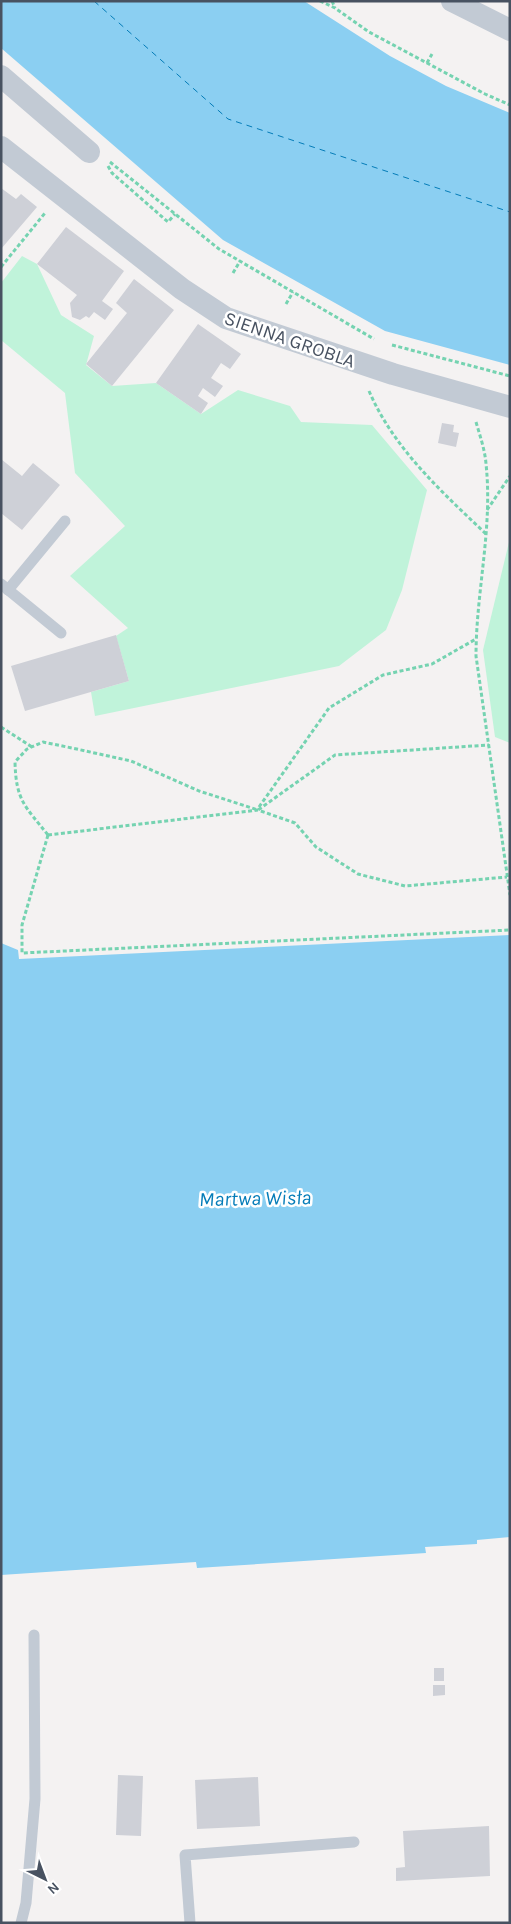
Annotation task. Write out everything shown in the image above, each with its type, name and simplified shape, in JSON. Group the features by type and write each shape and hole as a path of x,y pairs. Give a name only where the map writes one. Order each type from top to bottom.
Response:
{"street":[{"path":"452,1 510,30"},
{"path":"1,76 96,156"},
{"name":"SIENNA GROBLA","path":"1,147 182,289 226,318 356,362 510,407"}],"lane":[{"path":"61,633 5,587 66,521"},
{"path":"21,1923 26,1903 35,1799 34,1635"},
{"path":"190,1923 185,1855 354,1842"}],"path":[{"path":"320,1 335,8 369,32 427,64 484,94 510,105"},
{"path":"332,1 335,8"},
{"path":"427,64 432,54"},
{"path":"96,156 112,173 168,222 175,214"},
{"path":"119,169 219,249 377,341"},
{"path":"1,267 61,193"},
{"path":"232,273 240,261"},
{"path":"286,304 293,292"},
{"path":"386,343 510,376"},
{"path":"356,362 381,419 438,488 487,534"},
{"path":"476,419 486,463 487,534 476,620 476,656 510,895"},
{"path":"486,511 510,476"},
{"path":"258,810 329,708 383,675 432,664 476,638"},
{"path":"1,727 32,747"},
{"path":"48,835 23,806 16,784 15,762 32,747 43,742 131,761 199,791 295,823 316,848 358,874 405,886 507,877"},
{"path":"48,835 258,810 335,755 489,745"},
{"path":"48,835 22,925 22,953 510,930"}],"green space":[{"path":"22,256 37,264 61,315 94,336 86,365 112,386 156,383 201,414 238,390 290,406 301,422 372,425 427,490 402,590 386,630 339,666 95,716 91,692 129,681 116,636 128,628 70,576 125,526 75,473 65,393 1,340 1,283"},
{"path":"510,538 510,743 495,737 483,650"}],"water":[{"path":"1,1 304,1 390,56 446,86 510,113 510,365 385,331 223,240 1,48"},
{"name":"Martwa Wisła","path":"510,935 510,1537 477,1540 477,1544 425,1547 426,1553 197,1568 196,1562 1,1575 1,943 18,950 19,959"}],"building":[{"path":"1,188 16,199 21,194 37,207 1,249"},
{"path":"66,227 124,271 102,301 113,309 105,320 94,312 89,318 86,316 80,320 72,317 70,303 77,295 37,264"},
{"path":"134,279 174,310 112,386 86,364 127,313 116,303"},
{"path":"198,324 241,354 230,369 221,363 211,378 223,386 215,397 203,388 198,396 208,403 201,414 156,383"},
{"path":"442,423 454,425 453,432 459,433 456,447 438,443"},
{"path":"1,459 22,476 33,463 60,485 22,530 1,513"},
{"path":"116,635 129,681 25,711 11,666"},
{"path":"434,1668 444,1668 444,1681 434,1681"},
{"path":"433,1685 445,1685 445,1695 433,1696"},
{"path":"118,1775 143,1776 141,1836 116,1835"},
{"path":"258,1777 260,1826 197,1829 195,1780"},
{"path":"489,1826 490,1876 396,1881 396,1868 405,1867 403,1831"}],"ferry route":[{"path":"94,1 228,119 510,212"}]}
